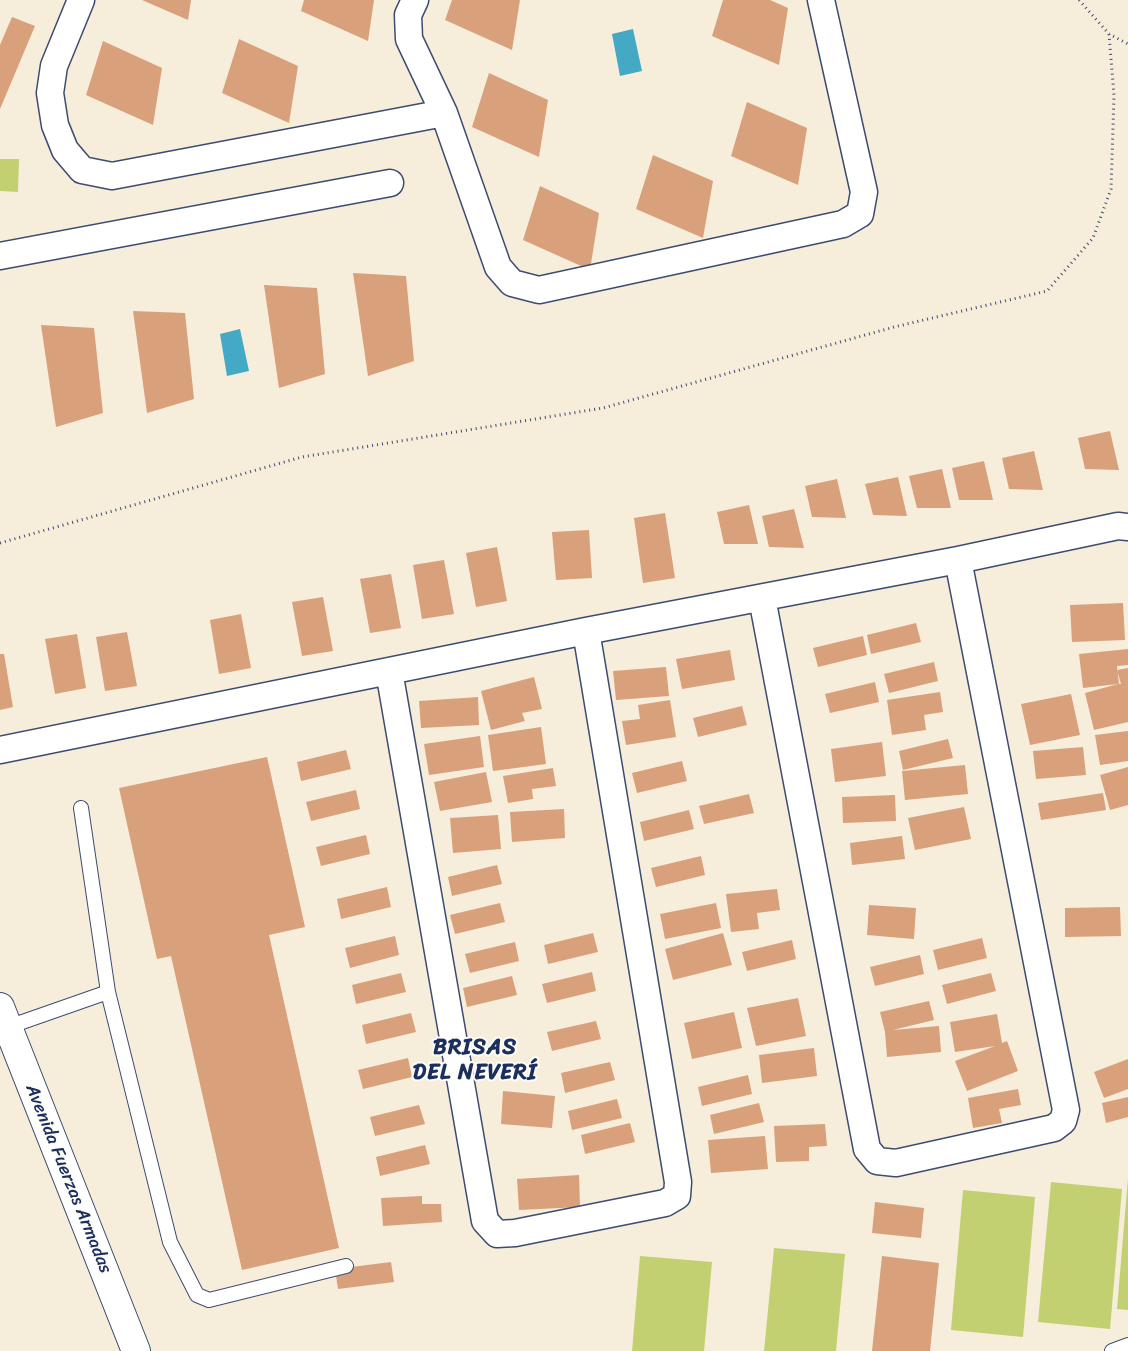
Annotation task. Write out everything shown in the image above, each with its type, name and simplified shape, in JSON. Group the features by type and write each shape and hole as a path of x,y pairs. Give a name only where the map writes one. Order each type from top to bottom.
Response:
{"street":[{"path":"81,0 54,66 50,93 55,125 65,150 82,170 112,176 444,113"},
{"path":"414,0 408,15 409,39 444,113 498,267 512,283 539,290 843,224 860,214 864,192 821,0"},
{"path":"0,256 390,182"},
{"path":"0,750 586,631 958,560 1118,526 1128,527"},
{"path":"762,598 867,1149 877,1161 896,1163 1054,1128 1063,1121 1066,1110 958,560"},
{"path":"390,671 485,1221 497,1234 515,1233 665,1203 677,1196 678,1182 586,631"},
{"name":"Avenida Fuerzas Armadas","path":"4,1017 136,1351"}],"lane":[{"path":"81,808 108,992 170,1242 196,1295 209,1300 346,1266"},
{"path":"4,1017 108,992"},
{"path":"1112,1351 1128,1345"}],"path":[{"path":"1079,0 1109,34 1128,44"},
{"path":"0,543 302,457 603,408 894,327 1047,291 1093,238 1111,189 1114,96 1109,34"}],"green space":[{"path":"0,159 19,159 18,192 0,191"},
{"path":"1128,1178 1128,1310 1117,1309"},
{"path":"1051,1182 1122,1189 1110,1329 1038,1322"},
{"path":"963,1190 1035,1197 1023,1337 951,1330"},
{"path":"774,1248 845,1254 836,1351 764,1351"},
{"path":"640,1256 712,1262 704,1351 632,1351"}],"water":[{"path":"633,29 642,71 620,76 612,34"},
{"path":"240,329 249,371 227,376 220,334"}],"building":[{"path":"142,0 191,0 188,20"},
{"path":"304,0 374,0 368,41 301,11"},
{"path":"452,0 520,0 512,50 445,20"},
{"path":"723,0 770,0 788,8 779,65 712,36"},
{"path":"12,17 35,26 0,109 0,45"},
{"path":"239,39 298,66 289,123 222,93"},
{"path":"103,41 162,68 153,125 86,95"},
{"path":"489,73 548,100 539,157 472,127"},
{"path":"747,102 807,128 798,185 731,156"},
{"path":"653,155 713,181 703,238 636,209"},
{"path":"540,186 599,213 590,270 523,240"},
{"path":"353,273 406,276 414,361 368,376"},
{"path":"264,285 317,288 325,374 279,388"},
{"path":"133,311 185,313 194,399 147,413"},
{"path":"41,325 94,328 103,413 56,427"},
{"path":"1110,431 1119,470 1085,469 1078,438"},
{"path":"1034,451 1043,490 1009,489 1002,458"},
{"path":"984,461 993,500 959,500 952,468"},
{"path":"942,469 951,508 917,508 909,476"},
{"path":"898,477 907,516 873,515 865,484"},
{"path":"837,479 846,518 812,517 805,486"},
{"path":"749,505 758,544 724,544 717,512"},
{"path":"794,509 804,548 769,547 762,516"},
{"path":"665,513 675,578 643,583 634,518"},
{"path":"589,530 592,578 556,580 552,532"},
{"path":"497,547 507,601 476,607 466,553"},
{"path":"444,560 454,614 422,619 413,565"},
{"path":"391,574 401,628 370,633 360,579"},
{"path":"323,597 333,651 302,656 292,602"},
{"path":"1123,603 1125,640 1072,642 1070,605"},
{"path":"241,614 251,668 219,674 210,620"},
{"path":"916,623 921,642 871,654 867,635"},
{"path":"127,632 137,686 105,691 96,637"},
{"path":"77,634 86,688 55,694 45,639"},
{"path":"863,636 867,655 818,667 813,648"},
{"path":"1128,649 1128,665 1117,666 1117,670 1128,668 1128,722 1094,730 1085,693 1118,684 1083,688 1079,654"},
{"path":"730,650 735,680 682,689 676,659"},
{"path":"0,654 4,654 13,707 0,710"},
{"path":"934,662 938,681 889,693 884,674"},
{"path":"666,667 669,696 616,700 613,671"},
{"path":"534,677 542,709 522,713 525,721 491,730 481,691"},
{"path":"875,682 879,702 830,713 825,694"},
{"path":"940,692 943,712 924,715 926,730 892,735 887,700"},
{"path":"1071,694 1080,735 1030,745 1021,704"},
{"path":"478,697 479,725 421,728 419,701"},
{"path":"670,700 676,737 626,745 622,721 640,719 638,705"},
{"path":"742,706 747,725 698,737 693,718"},
{"path":"541,727 546,764 493,771 488,735"},
{"path":"1128,731 1128,761 1100,765 1095,735"},
{"path":"480,736 484,767 429,775 424,744"},
{"path":"948,739 953,758 903,770 899,751"},
{"path":"882,742 886,776 835,782 831,749"},
{"path":"1083,747 1086,775 1036,779 1033,751"},
{"path":"346,750 351,769 301,781 297,762"},
{"path":"267,757 305,927 269,935 339,1248 242,1270 171,956 157,959 119,788"},
{"path":"682,761 687,781 637,793 632,773"},
{"path":"965,765 968,794 905,800 902,771"},
{"path":"1128,767 1128,805 1110,810 1100,775"},
{"path":"553,768 556,786 532,789 533,799 508,803 503,776"},
{"path":"486,772 492,802 440,811 434,782"},
{"path":"356,790 360,809 311,821 306,802"},
{"path":"1103,793 1106,810 1041,820 1038,803"},
{"path":"749,794 754,813 704,824 699,806"},
{"path":"895,795 896,821 843,823 842,797"},
{"path":"964,807 971,839 915,850 908,818"},
{"path":"564,809 565,838 512,842 510,812"},
{"path":"689,810 694,829 644,841 640,822"},
{"path":"498,815 501,849 453,853 450,818"},
{"path":"366,835 370,854 321,866 316,847"},
{"path":"902,836 905,859 852,865 850,843"},
{"path":"701,856 705,875 656,887 651,868"},
{"path":"497,865 502,884 452,896 448,877"},
{"path":"387,887 391,907 341,919 337,899"},
{"path":"777,889 780,910 757,913 759,929 731,932 726,894"},
{"path":"500,903 505,922 455,934 450,915"},
{"path":"716,903 721,928 665,939 660,914"},
{"path":"869,905 916,908 914,939 867,935"},
{"path":"1120,907 1121,936 1065,937 1065,908"},
{"path":"593,933 598,952 548,964 544,945"},
{"path":"723,933 732,965 673,980 665,949"},
{"path":"395,936 399,955 350,968 345,948"},
{"path":"982,938 987,958 938,970 933,950"},
{"path":"792,940 796,959 747,971 742,952"},
{"path":"515,942 519,961 470,973 465,954"},
{"path":"920,955 924,974 875,986 870,967"},
{"path":"592,972 596,991 547,1003 542,984"},
{"path":"401,973 406,992 356,1004 352,985"},
{"path":"991,973 996,991 947,1004 942,985"},
{"path":"512,976 517,995 467,1007 463,988"},
{"path":"798,998 806,1036 756,1046 747,1008"},
{"path":"929,1001 934,1020 893,1030 939,1026 941,1052 887,1057 885,1032 880,1012"},
{"path":"734,1012 742,1048 692,1059 684,1023"},
{"path":"411,1013 416,1032 366,1044 362,1025"},
{"path":"997,1014 1002,1043 1007,1041 1018,1071 967,1091 955,1061 995,1046 955,1052 950,1022"},
{"path":"596,1021 601,1039 552,1051 547,1032"},
{"path":"814,1048 817,1076 762,1083 759,1055"},
{"path":"408,1058 412,1077 363,1089 358,1070"},
{"path":"1128,1059 1128,1089 1104,1098 1094,1072"},
{"path":"610,1062 615,1080 565,1093 561,1073"},
{"path":"748,1075 752,1094 702,1106 698,1087"},
{"path":"1018,1089 1021,1105 999,1109 1002,1123 973,1128 968,1098"},
{"path":"503,1091 555,1096 552,1128 501,1124"},
{"path":"1128,1097 1128,1117 1106,1123 1102,1103"},
{"path":"617,1099 622,1118 572,1130 568,1111"},
{"path":"759,1103 764,1122 714,1134 710,1115"},
{"path":"419,1105 425,1124 375,1136 370,1117"},
{"path":"630,1123 635,1142 585,1154 581,1135"},
{"path":"825,1124 827,1146 809,1147 809,1161 776,1162 774,1126"},
{"path":"765,1136 768,1169 711,1173 708,1140"},
{"path":"425,1145 430,1164 380,1176 376,1157"},
{"path":"579,1175 580,1207 519,1210 517,1179"},
{"path":"422,1196 422,1204 441,1204 442,1222 383,1226 381,1198"},
{"path":"875,1202 924,1208 921,1238 872,1233"},
{"path":"882,1256 939,1263 930,1351 872,1351"},
{"path":"391,1262 394,1282 338,1289 335,1269"}],"district":[{"name":"BRISAS DEL NEVERÍ","path":"475,1060"}]}
